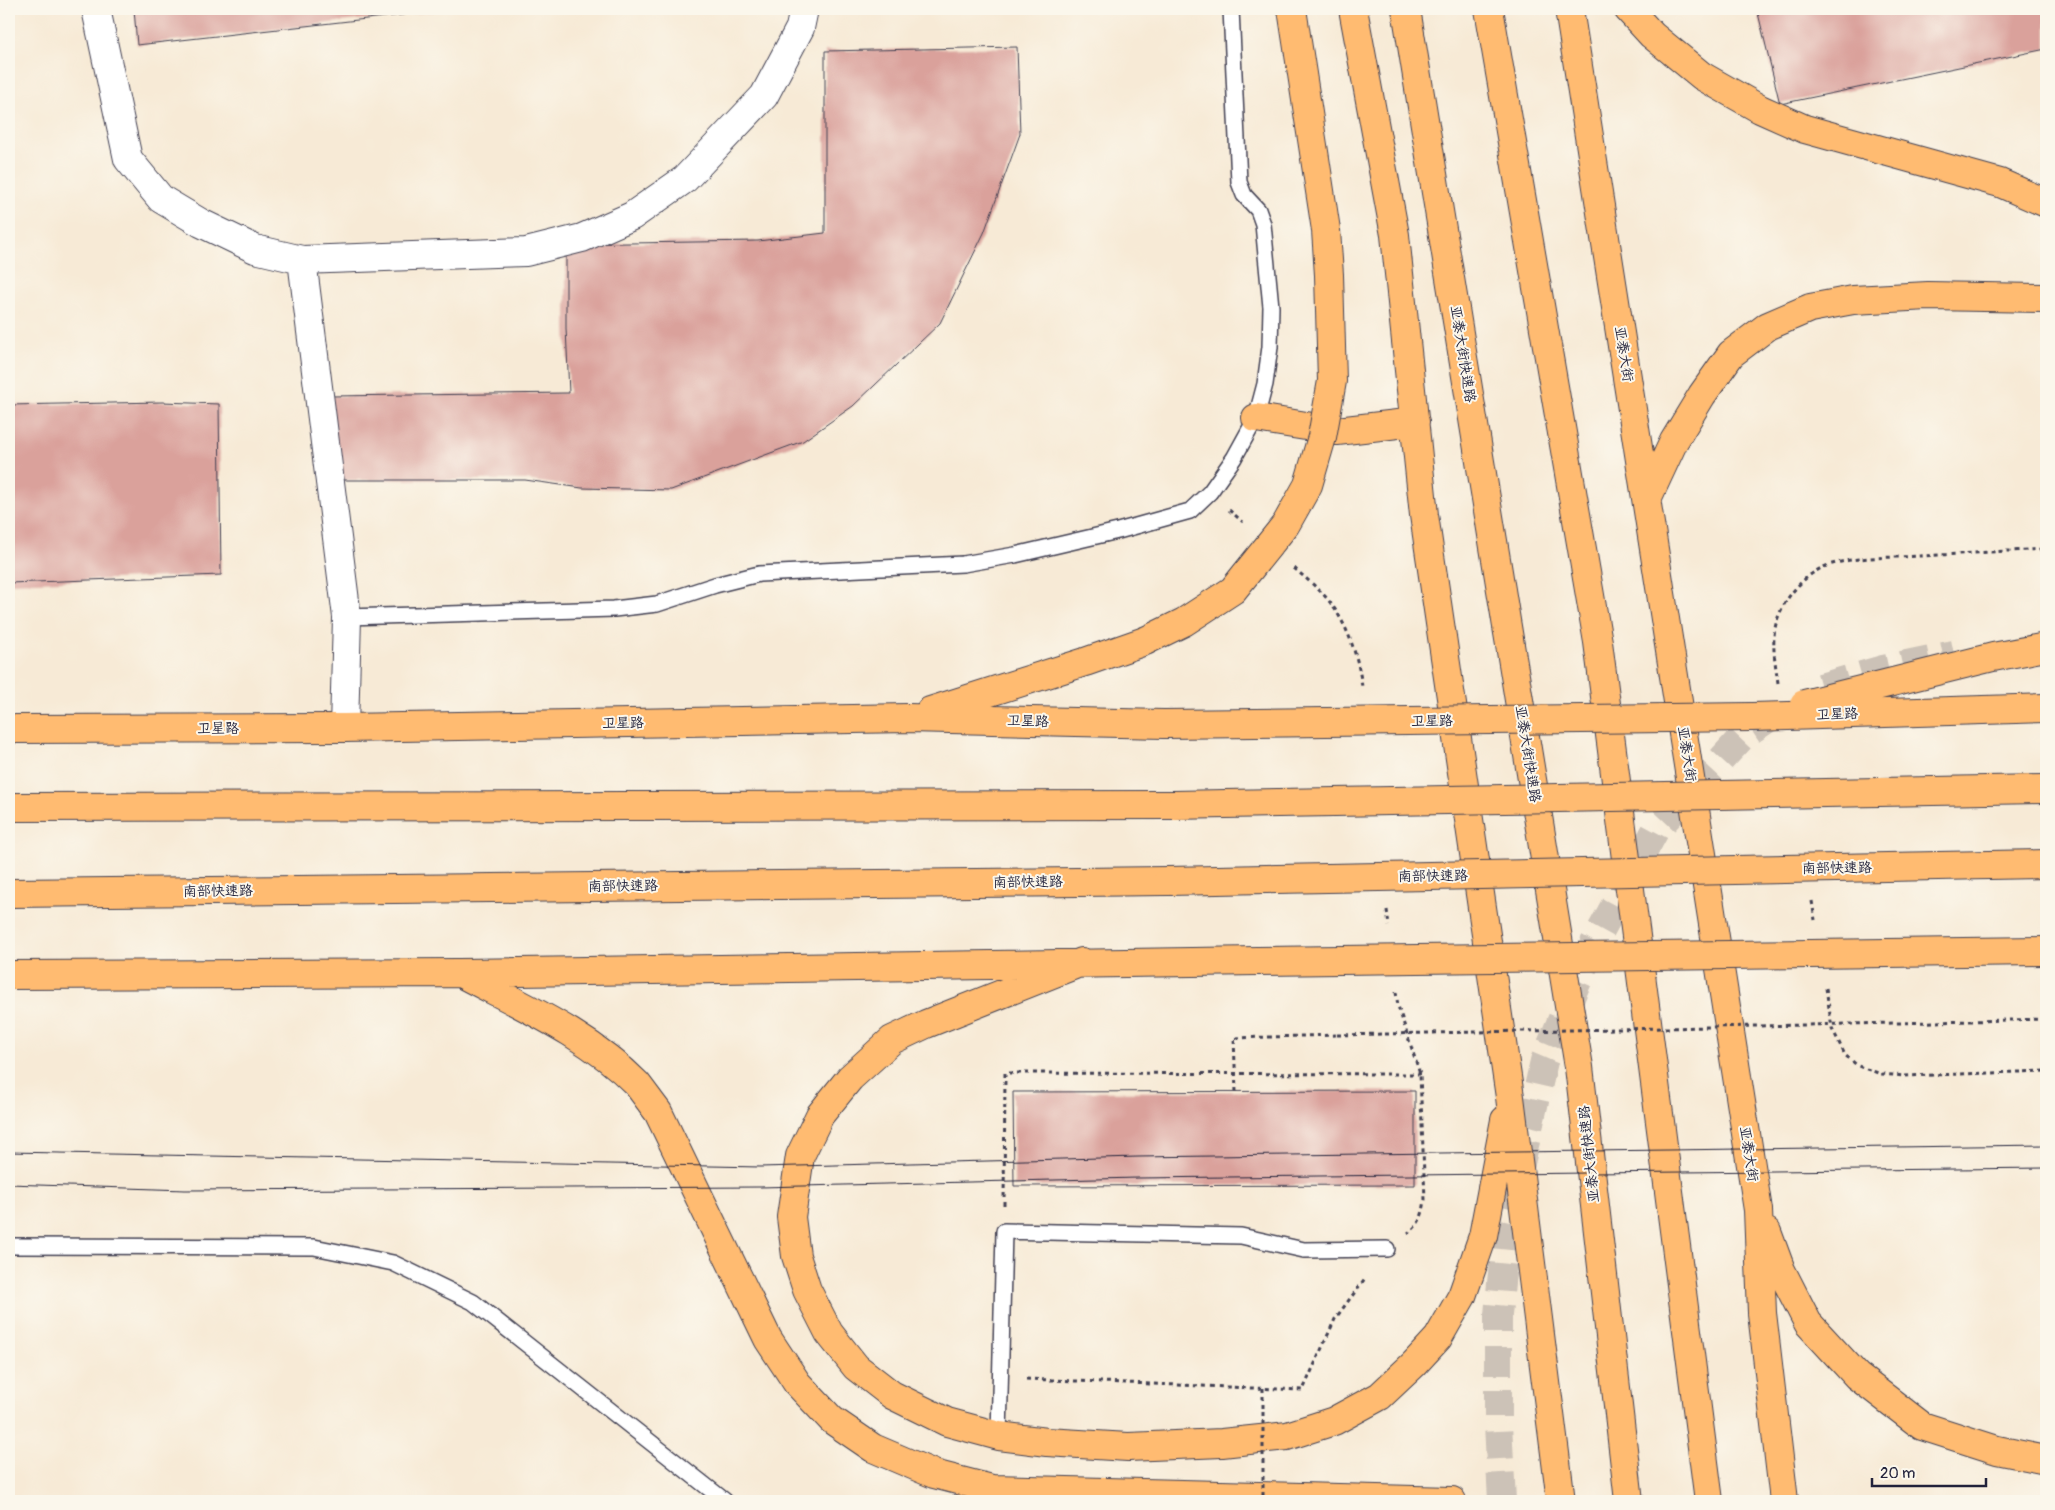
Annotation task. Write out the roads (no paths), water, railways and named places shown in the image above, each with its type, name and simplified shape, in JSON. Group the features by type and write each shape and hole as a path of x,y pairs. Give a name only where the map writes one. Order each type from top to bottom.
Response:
{"main road":[{"path":"908,718 1085,662 1145,641 1184,622 1234,590 1286,524 1308,485 1322,437 1332,382 1331,324 1326,230 1292,9"},
{"path":"1352,9 1395,235 1424,515 1510,1097 1561,1501"},
{"name":"亚泰大街快速路","path":"1406,9 1579,1067 1629,1501"},
{"path":"1490,9 1598,642 1709,1501"},
{"name":"亚泰大街","path":"1569,9 1758,1210 1762,1313 1784,1501"},
{"path":"1628,9 1652,35 1702,76 1760,109 1805,129 2000,183 2046,203"},
{"path":"1647,499 1674,441 1702,395 1732,354 1768,326 1810,308 1853,300 1928,296 2046,298"},
{"path":"1256,418 1337,431 1415,422"},
{"path":"1752,717 1994,657 2046,648"},
{"name":"卫星路","path":"9,729 344,728 908,718 1164,724 1752,717 2046,708"},
{"path":"9,807 1173,805 2046,788"},
{"name":"南部快速路","path":"9,893 1168,881 2046,864"},
{"path":"9,975 459,972 2046,950"},
{"path":"1082,962 926,1024 892,1040 850,1078 820,1115 800,1156 791,1217 796,1256 806,1290 829,1333 856,1367 892,1395 947,1422 999,1436 1047,1442 1128,1446 1222,1443 1287,1436 1334,1421 1380,1396 1438,1338 1462,1296 1483,1236 1510,1097"},
{"path":"459,972 554,1022 602,1055 637,1084 658,1112 768,1339 797,1383 826,1414 873,1448 934,1474 992,1489 1452,1501"},
{"path":"1758,1210 1781,1270 1808,1323 1857,1376 1922,1426 1997,1450 2046,1460"}],"street":[{"path":"96,9 128,159 161,199 201,223 254,249 302,260 526,252 582,238 632,216 685,179 764,96 800,28 804,9"},
{"path":"302,260 347,617 344,728"}],"lane":[{"path":"347,617 614,609 657,604 715,585 759,574 963,564 1014,555 1158,521 1190,511 1210,492 1234,458 1256,418 1265,384 1270,347 1271,308 1263,224 1258,210 1244,195 1239,182 1231,9"},
{"path":"999,1436 1004,1231 1241,1236 1304,1250 1387,1249"},
{"path":"9,1246 314,1246 393,1263 473,1302 725,1501"}],"tunnel":[{"path":"1821,687 1883,669 1954,654"},
{"path":"1502,1501 1498,1424 1498,1315 1506,1230 1544,1061 1594,943 1655,831 1744,735 1780,711"}],"tram line":[{"path":"9,1152 760,1167 1138,1157 2046,1145"},
{"path":"9,1184 185,1190 760,1187 1138,1178 2046,1168"}]}
